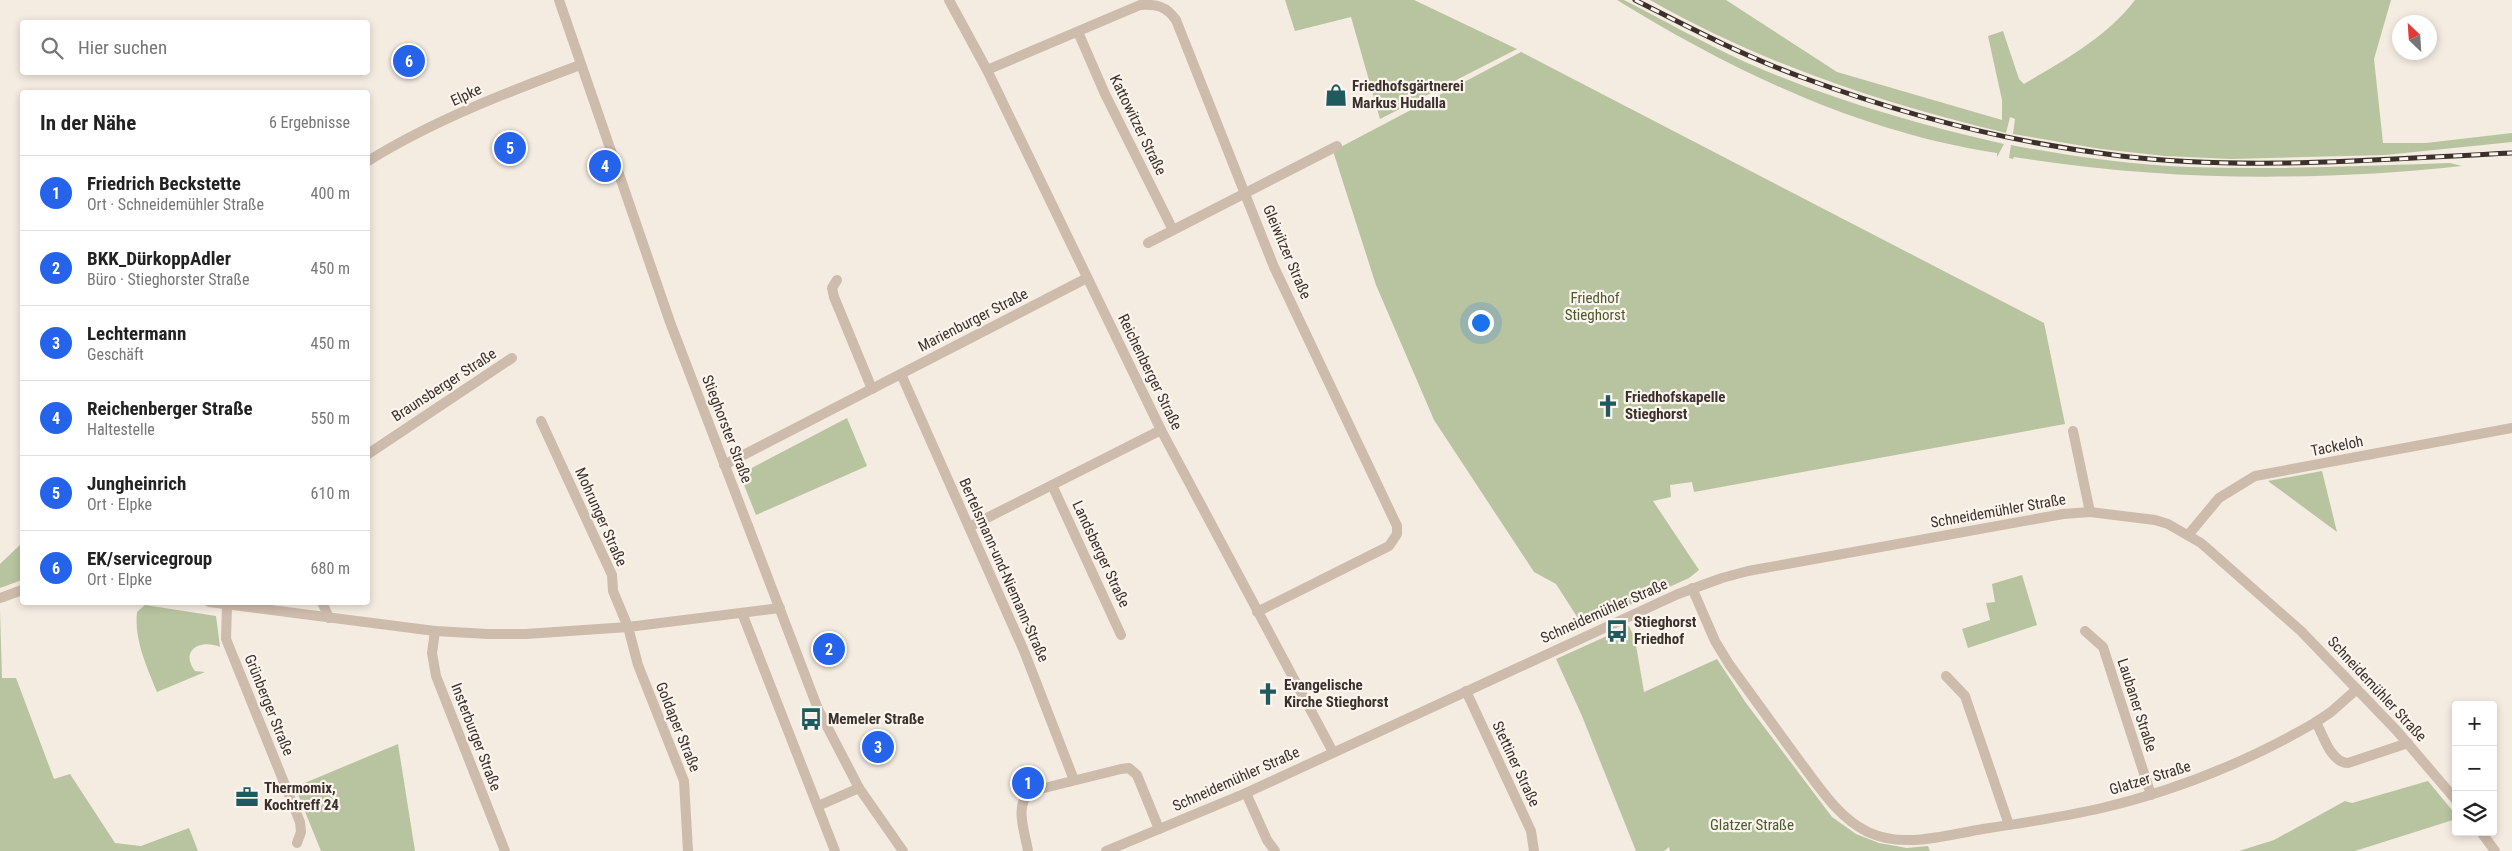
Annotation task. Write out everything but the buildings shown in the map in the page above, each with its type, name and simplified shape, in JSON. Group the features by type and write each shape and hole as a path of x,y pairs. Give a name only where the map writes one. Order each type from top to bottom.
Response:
{"street":[{"name":"Stieghorster Straße","path":"559,0 670,322 826,726 859,788 903,851"},
{"name":"Reichenberger Straße","path":"950,0 987,70 1161,430 1333,752"},
{"name":"Gleiwitzer Straße","path":"987,70 1140,5 1154,4 1168,9 1176,20 1246,192 1274,267 1393,517 1397,534 1389,546 1257,612"},
{"name":"Kattowitzer Straße","path":"1078,32 1105,94 1173,230"},
{"name":"Elpke","path":"370,160 420,132 479,105 580,64"},
{"path":"1148,243 1337,146"},
{"name":"Marienburger Straße","path":"724,465 1087,278"},
{"path":"837,280 832,288 834,297 872,389"},
{"name":"Braunsberger Straße","path":"370,453 512,358"},
{"name":"Bertelsmann-und-Niemann-Straße","path":"902,374 1024,651 1074,780"},
{"name":"Mohrunger Straße","path":"541,422 612,575 613,591 628,627"},
{"name":"Tackeloh","path":"2189,534 2219,498 2255,476 2512,428"},
{"path":"969,527 1161,430"},
{"name":"Schneidemühler Straße","path":"2073,431 2090,512"},
{"name":"Landsberger Straße","path":"1052,485 1122,635"},
{"name":"Schneidemühler Straße","path":"1106,851 1246,793 1692,588 1748,571 2063,514 2090,512 2155,520 2189,534 2300,631 2408,743 2452,795"},
{"name":"Glatzer Straße","path":"1692,588 1715,641 1729,664 1830,801 1856,826 1885,839 1910,840 2009,825 2101,808 2151,795 2224,769 2292,736 2331,712 2357,689"},
{"path":"0,598 20,591"},
{"path":"228,605 434,631 526,634 628,627 780,608"},
{"name":"Grünberger Straße","path":"228,605 226,639 300,822 297,842"},
{"path":"323,605 329,618"},
{"path":"742,613 835,851"},
{"name":"Goldaper Straße","path":"628,627 638,665 684,781 688,851"},
{"name":"Insterburger Straße","path":"434,631 432,653 436,676 505,851"},
{"name":"Laubaner Straße","path":"2085,631 2103,647 2151,795"},
{"path":"1946,676 1965,696 2009,825"},
{"name":"Stettiner Straße","path":"1466,691 1531,830 1534,851"},
{"path":"2316,722 2334,757 2344,763 2408,743"},
{"name":"Schneidemühler Straße","path":"1028,851 1022,811 1023,800 1032,791 1129,768 1137,775 1159,829"},
{"path":"818,806 859,788"},
{"path":"1246,793 1267,840 1275,851"},
{"path":"2484,836 2495,851"}],"green space":[{"path":"1285,0 1414,0 1517,49 1380,119 1351,17 1295,31"},
{"path":"1617,0 1624,0 1743,61 1806,87 1904,119 2004,144 1997,157 1997,153 1947,144 1897,131 1848,115 1752,74 1706,51"},
{"path":"1650,0 1726,0 1837,72 2002,120 2002,100 1988,36 2003,31 2019,79 2024,84 2098,37 2124,14 2135,0 2391,0 2374,59 2383,143 2426,143 2512,133 2512,142 2385,155 2231,159 2165,156 2101,149 2013,134 2015,119 2010,117 2006,133 1913,109 1868,95 1736,44"},
{"name":"Friedhof Stieghorst","path":"1521,52 2044,323 2065,424 1694,492 1692,482 1670,485 1671,497 1653,501 1699,570 1689,578 1583,626 1556,584 1534,572 1434,420 1376,285 1333,151"},
{"path":"2011,145 2099,159 2188,167 2286,168 2450,163 2462,166 2350,175 2294,177 2182,175 2125,171 2014,157 2013,159 2009,158"},
{"path":"847,418 867,466 756,515 742,480 744,472"},
{"path":"2322,471 2337,532 2268,481"},
{"path":"20,545 20,581 0,588 0,564"},
{"path":"2022,575 2037,625 1968,648 1962,629 1990,620 1986,603 1995,602 1992,584"},
{"path":"145,605 216,616 220,647 206,644 200,645 191,652 190,657 195,671 205,672 157,692 142,653 137,633 137,612"},
{"path":"0,610 2,678 16,678 54,779 70,774 115,843 141,846 189,828 198,851 0,851"},
{"path":"1629,626 1635,639 1644,692 1717,659 1746,703 1832,817 1856,834 1879,843 1907,848 1928,846 1930,851 1670,851 1669,847 1664,851 1636,851 1582,716 1556,659"},
{"path":"398,744 415,851 321,851 295,787"},
{"path":"2428,781 2452,810 2452,820 2355,851 2239,851 2274,840 2345,801 2352,803"}],"railway":[{"path":"1635,0 1782,70 1843,92 1921,116 2040,144 2121,156 2218,163 2366,161 2512,153"}],"place":[{"name":"EK/servicegroup","path":"409,61"},
{"name":"Friedhofsgärtnerei Markus Hudalla","path":"1336,95"},
{"name":"Jungheinrich","path":"510,148"},
{"name":"Reichenberger Straße","path":"605,166"},
{"name":"Friedhofskapelle Stieghorst","path":"1608,406"},
{"name":"Stieghorst Friedhof","path":"1617,631"},
{"name":"BKK_DürkoppAdler","path":"829,649"},
{"name":"Evangelische Kirche Stieghorst","path":"1268,694"},
{"name":"Memeler Straße","path":"811,719"},
{"name":"Lechtermann","path":"878,747"},
{"name":"Friedrich Beckstette","path":"1028,783"},
{"name":"Thermomix, Kochtreff 24","path":"247,797"}]}
